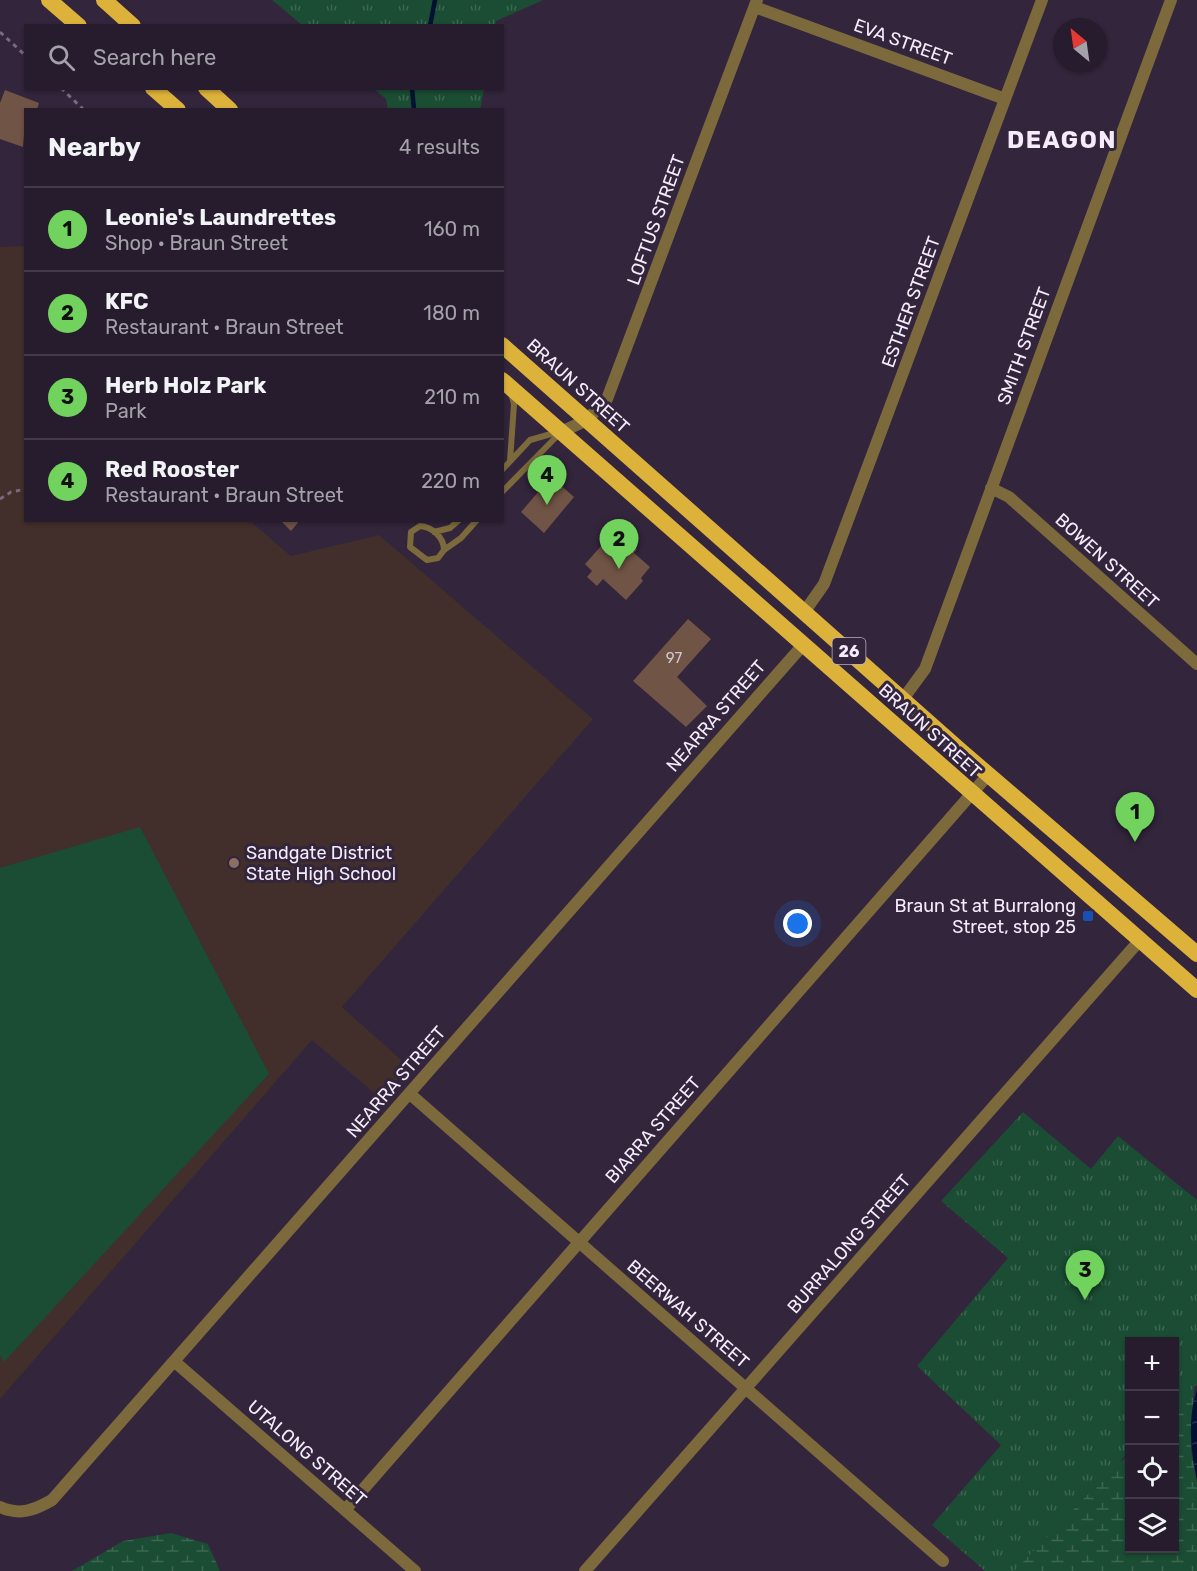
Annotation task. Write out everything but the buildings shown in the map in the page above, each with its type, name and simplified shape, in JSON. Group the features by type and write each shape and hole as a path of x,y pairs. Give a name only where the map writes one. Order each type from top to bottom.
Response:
{"highway":[{"path":"50,0 77,24"},
{"path":"104,0 131,24"},
{"path":"155,90 176,108"},
{"path":"208,90 228,108"},
{"name":"BRAUN STREET","path":"504,347 988,775 1197,954"},
{"name":"BRAUN STREET","path":"506,383 1197,990"}],"street":[{"name":"ESTHER STREET","path":"804,611 824,584 1041,0"},
{"name":"SMITH STREET","path":"903,699 925,669 1171,0"},
{"name":"EVA STREET","path":"756,3 1005,99"},
{"name":"LOFTUS STREET","path":"561,432 587,420 607,399 756,3"},
{"name":"BOWEN STREET","path":"991,488 1009,497 1197,664"},
{"name":"NEARRA STREET","path":"0,1507 7,1510 31,1512 52,1500 803,645"},
{"name":"BIARRA STREET","path":"345,1509 988,775"},
{"name":"BURRALONG STREET","path":"585,1571 1140,940"},
{"name":"BEERWAH STREET","path":"410,1094 942,1561"},
{"name":"UTALONG STREET","path":"175,1362 415,1571"}],"lane":[{"path":"506,383 514,404 510,461"},
{"path":"504,468 530,441 561,432"},
{"path":"504,490 529,462 550,446 561,432"},
{"path":"434,532 450,528 457,522"},
{"path":"444,550 442,540 425,527 415,528 409,537 410,547 427,560 438,558 475,522"}],"path":[{"path":"0,32 24,54"},
{"path":"63,90 82,108"},
{"path":"0,499 11,492 24,489"}],"shaded area":[{"name":"Sandgate District State High School","path":"24,246 24,522 251,522 291,556 379,535 593,719 342,1007 409,1067 380,1098 312,1040 0,1399 0,247"}],"green space":[{"path":"272,0 543,0 496,21 495,24 301,24"},
{"path":"375,90 484,90 480,108 388,108 386,99"},
{"path":"140,827 269,1074 4,1362 0,1355 0,868"},
{"path":"1023,1112 1091,1169 1118,1136 1197,1200 1197,1384 1179,1402 1179,1337 1125,1337 1125,1456 1014,1571 985,1571 932,1525 1001,1445 917,1366 1008,1258 941,1201"},
{"path":"1194,1386 1191,1450 1197,1481 1197,1571 1013,1571 1092,1479 1125,1458 1125,1553 1179,1553 1179,1387"},
{"path":"171,1533 208,1544 220,1571 72,1571 123,1541"}],"water":[{"path":"1197,1390 1197,1481 1191,1435 1192,1413"}],"waterway":[{"path":"430,24 435,0"},
{"path":"412,90 414,108"}],"place":[{"name":"Red Rooster","path":"547,505"},
{"name":"KFC","path":"619,569"},
{"name":"Leonie's Laundrettes","path":"1135,842"},
{"name":"Sandgate District State High School","path":"234,863"},
{"name":"Braun St at Burralong Street, stop 25","path":"1088,916"},
{"name":"Herb Holz Park","path":"1085,1300"}],"district":[{"name":"DEAGON","path":"1062,140"}]}
